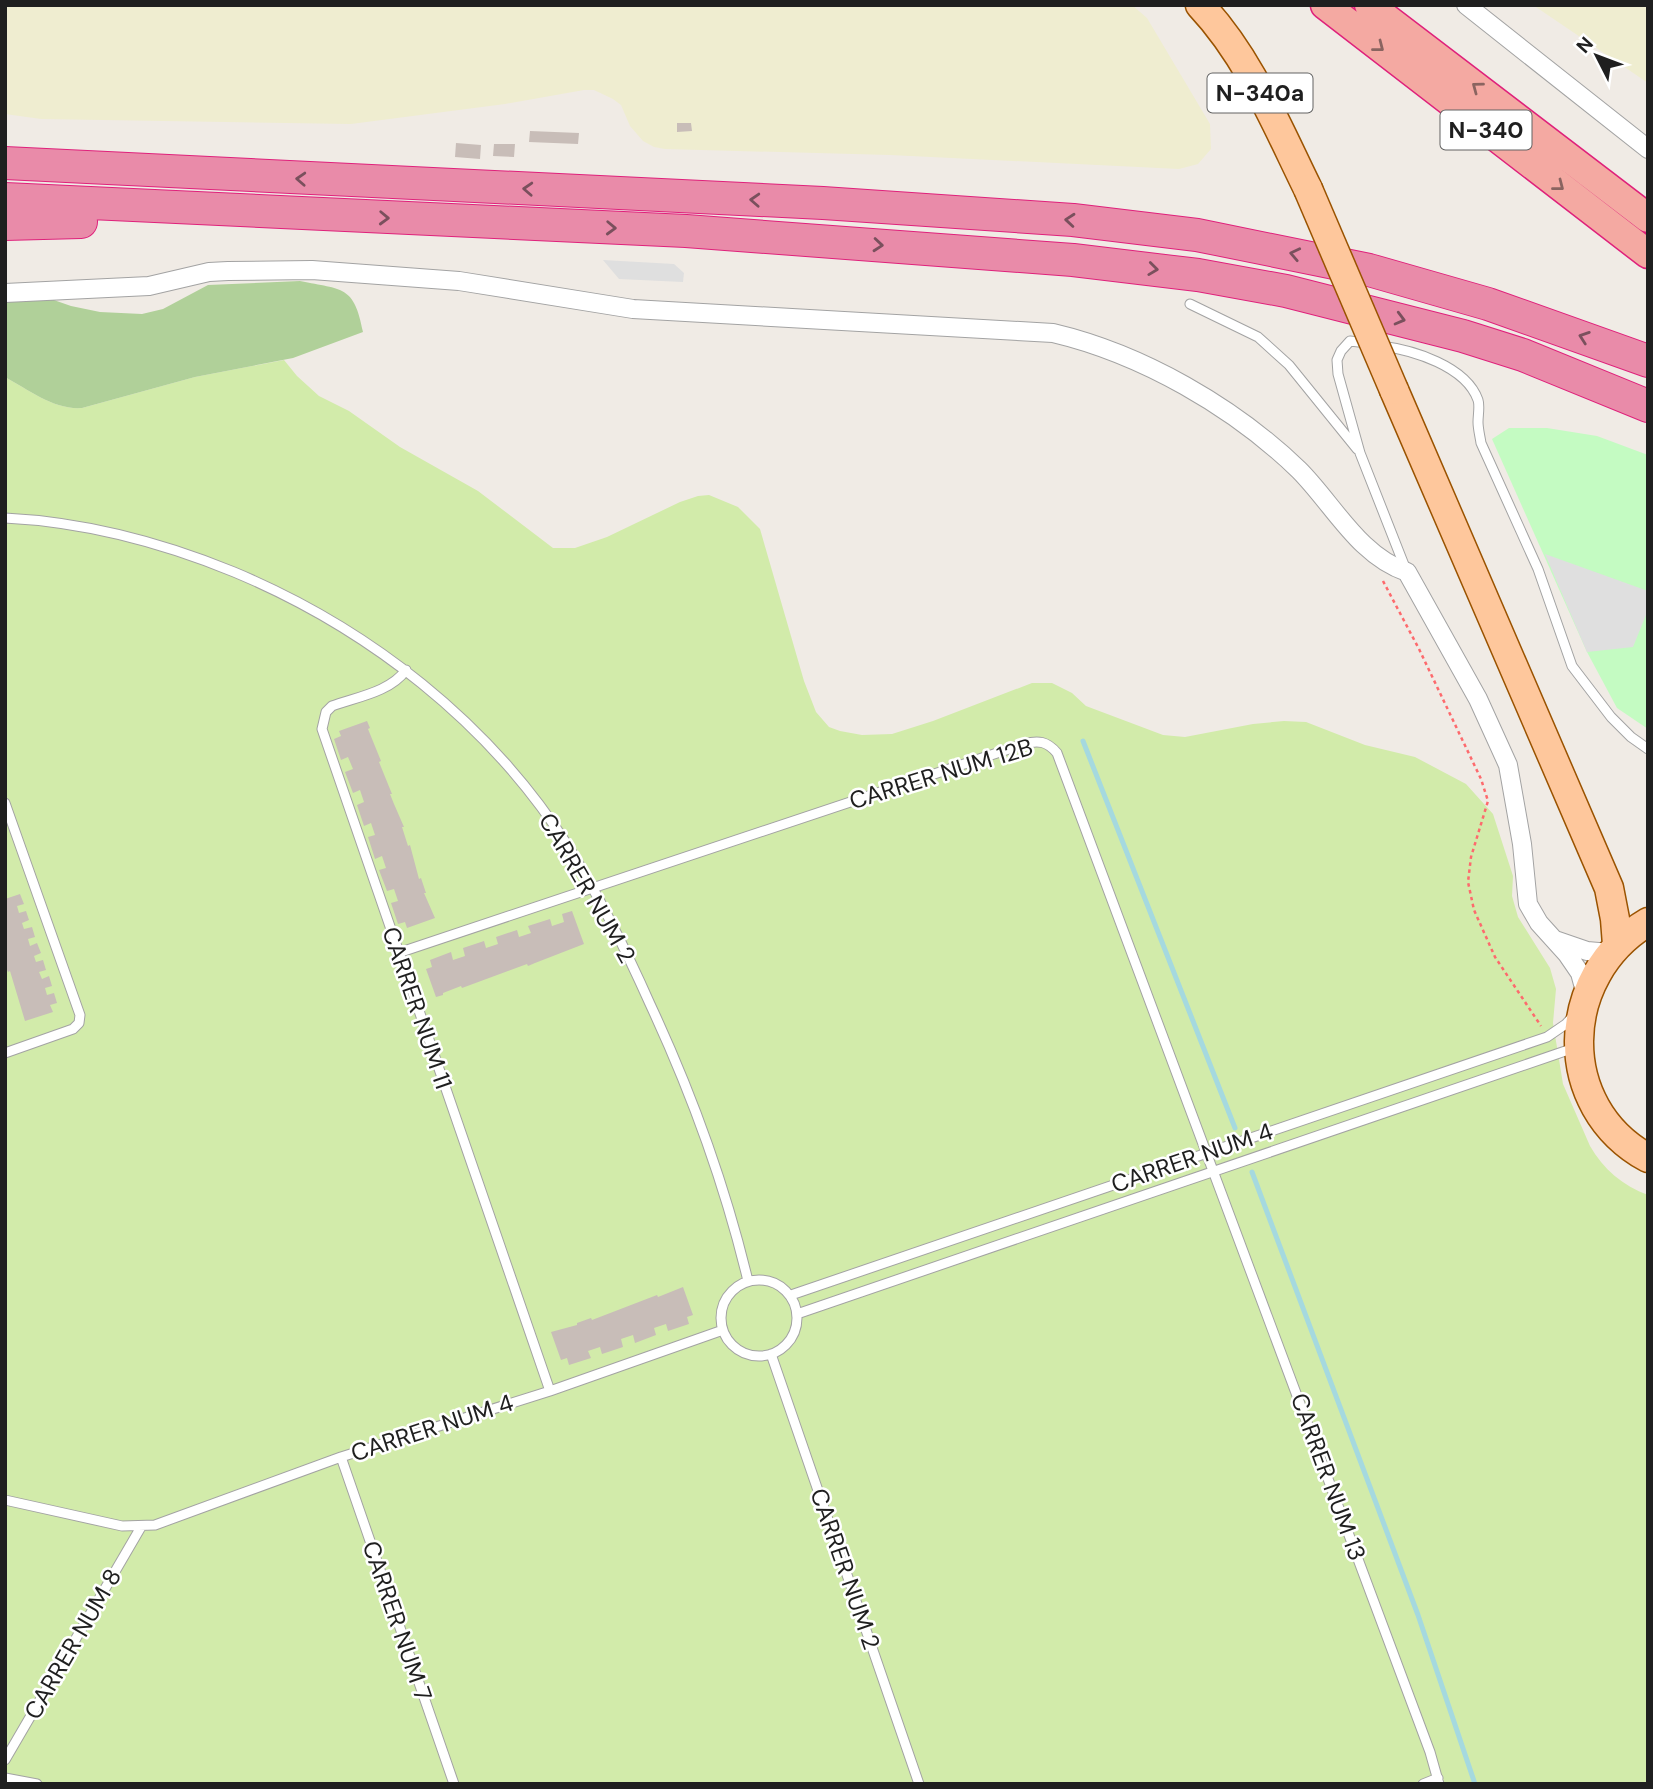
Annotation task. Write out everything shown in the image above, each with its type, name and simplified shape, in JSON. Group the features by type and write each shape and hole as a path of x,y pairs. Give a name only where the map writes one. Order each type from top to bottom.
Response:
{"highway":[{"name":"N-340","path":"1325,5 1648,254"},
{"name":"N-340","path":"1368,5 1648,218"},
{"path":"5,154 142,172"},
{"path":"5,163 142,172 823,203 1101,223 1197,235 1369,270 1488,304 1648,361"},
{"path":"5,200 685,231 1073,260 1198,275 1286,291 1463,335 1523,355 1648,406"},
{"path":"5,224 291,214"}],"main road":[{"name":"N-340a","path":"1200,5 1244,64 1308,189 1609,888"},
{"path":"1609,888 1636,907 1648,909"},
{"path":"1609,888 1615,919 1614,949"},
{"path":"1648,922 1614,949 1594,977 1585,1000 1578,1046 1584,1079 1597,1110 1618,1136 1648,1158"}],"street":[{"path":"1466,5 1648,149"},
{"path":"5,293 149,286 209,272 312,270 459,281 633,309 1053,333 1083,340 1139,363 1204,397 1260,435 1300,471 1373,552 1389,566 1407,572 1478,699 1508,765 1522,844 1528,904 1532,914 1580,973 1585,1000"},
{"path":"1552,938 1587,951 1614,949"}],"lane":[{"path":"1190,304 1258,337 1289,365 1360,453"},
{"path":"1407,572 1360,453 1338,374 1337,360 1350,341 1400,348 1447,368 1466,381 1478,401 1481,443 1538,569 1572,666 1611,717 1648,749"},
{"name":"CARRER NUM 2","path":"5,518 85,526 168,548 214,564 308,607 376,648 406,670 450,708 511,770 567,845 630,959 677,1062 724,1192 748,1281"},
{"name":"CARRER NUM 11","path":"406,670 390,685 332,706 326,712 322,729 550,1391"},
{"name":"CARRER NUM 12B","path":"398,953 1036,741 1049,745 1057,753 1214,1171"},
{"path":"5,803 7,816 80,1015 79,1023 73,1029 5,1053"},
{"name":"CARRER NUM 4","path":"791,1295 1547,1037 1566,1024 1585,1000"},
{"name":"CARRER NUM 4","path":"797,1314 1578,1046"},
{"name":"CARRER NUM 13","path":"1214,1171 1425,1739 1438,1781"},
{"path":"769,1280 781,1285 791,1295 797,1314 796,1330 789,1342 771,1354 756,1356 744,1353 733,1346 723,1330 721,1311 725,1299 733,1289 748,1281 769,1280"},
{"name":"CARRER NUM 4","path":"141,1527 172,1520 341,1457 550,1391 723,1330"},
{"name":"CARRER NUM 2","path":"771,1354 919,1784"},
{"name":"CARRER NUM 7","path":"341,1457 454,1784"},
{"path":"5,1500 122,1526 141,1527"},
{"name":"CARRER NUM 8","path":"5,1760 141,1527"},
{"path":"5,1778 37,1784"},
{"path":"1423,1784 1438,1781"}],"path":[{"path":"1373,552 1384,584 1425,660 1481,779 1488,801 1471,857 1468,882 1474,911 1496,957 1547,1037"}],"shaded area":[{"path":"5,5 1132,5 1147,18 1210,124 1211,149 1198,164 1179,169 890,155 665,149 643,141 630,126 621,105 594,90 351,124 41,119 5,114"},
{"path":"1533,5 1648,5 1648,83"},
{"path":"603,260 674,264 684,273 683,282 619,279"},
{"path":"1545,554 1648,591 1648,610 1633,647 1587,652"}],"green space":[{"path":"300,281 344,292 355,305 363,332 293,358 195,377 82,408 52,402 5,377 5,283 71,306 100,312 142,314 163,309 208,285"},
{"path":"284,360 319,396 349,411 400,447 478,491 553,548 575,548 607,537 698,496 709,495 738,507 760,529 804,681 816,712 829,727 840,731 862,735 892,734 1032,683 1052,683 1072,693 1086,706 1163,735 1185,737 1253,724 1306,722 1365,745 1415,757 1466,784 1493,814 1513,876 1512,896 1518,917 1550,968 1556,989 1553,1023 1563,1084 1590,1146 1614,1176 1648,1195 1648,1784 5,1784 5,377 52,402 82,408 195,377"},
{"path":"1509,428 1547,428 1597,436 1648,455 1648,729 1617,708 1587,652 1492,439"}],"building":[{"path":"677,123 691,123 692,131 677,132"},
{"path":"530,131 579,133 578,144 529,142"},
{"path":"456,143 481,145 480,159 455,157"},
{"path":"494,144 515,144 514,157 493,156"},
{"path":"367,721 419,879 421,878 424,893 435,918 407,928 405,922 398,924 391,903 398,901 394,889 387,891 379,870 386,868 382,856 375,859 368,837 375,835 371,823 364,826 357,805 364,802 360,790 353,793 345,772 353,769 348,757 341,760 334,739 341,736 339,731"},
{"path":"20,894 24,904 17,906 19,913 26,911 29,920 22,923 24,929 32,927 35,937 28,939 30,946 37,943 41,953 34,956 36,962 43,960 46,970 39,972 42,979 49,976 52,986 45,988 47,995 54,993 57,1003 50,1005 53,1012 25,1021 10,971 8,972 5,965 5,899"},
{"path":"572,911 584,944 436,997 426,969 432,967 430,960 451,952 453,960 465,956 463,948 484,941 486,948 498,944 496,937 517,930 519,937 531,933 528,926 550,919 552,926 564,922 562,914"},
{"path":"683,1287 693,1315 687,1317 689,1324 668,1331 666,1324 654,1328 656,1335 635,1343 633,1335 621,1339 623,1347 602,1354 600,1347 588,1351 591,1358 569,1365 567,1358 561,1360 551,1332"}],"waterway":[{"path":"1083,741 1235,1128"},
{"path":"1252,1172 1418,1615 1475,1784"}]}
